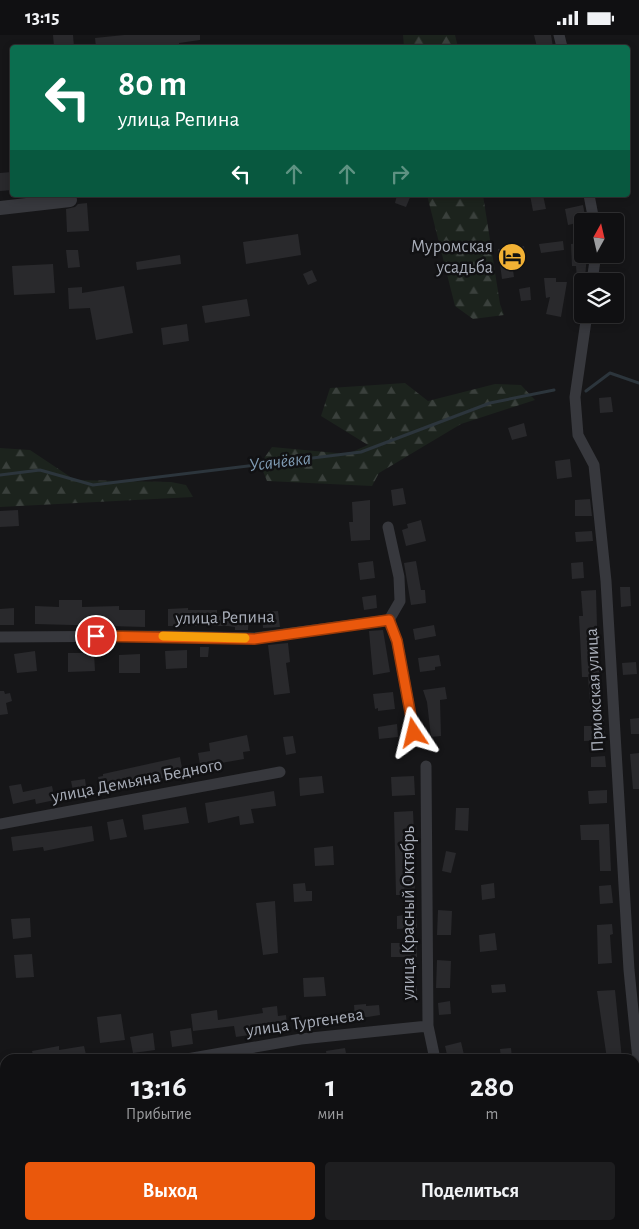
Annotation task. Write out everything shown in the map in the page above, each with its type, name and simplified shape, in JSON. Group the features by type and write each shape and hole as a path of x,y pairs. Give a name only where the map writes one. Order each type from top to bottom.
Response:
{"street":[{"path":"589,197 592,213"},
{"path":"0,208 70,199"},
{"name":"Приокская улица","path":"585,323 575,397 578,435 594,465 606,581 629,970 637,1054"},
{"path":"388,527 389,541 398,577 400,601 389,620 397,641 414,733"},
{"name":"улица Репина","path":"0,637 172,636 254,639 389,620"},
{"name":"улица Красный Октябрь","path":"426,766 428,1026 434,1054"},
{"name":"улица Демьяна Бедного","path":"0,824 280,772"},
{"name":"улица Тургенева","path":"216,1054 302,1039 428,1026"}],"green space":[{"path":"403,35 455,35 458,45 404,45"},
{"path":"428,197 483,197 500,304 504,315 473,319 455,306"},
{"path":"405,383 428,401 495,384 521,385 535,400 461,424 379,473 372,486 267,481 260,464 272,447 347,454 368,445 321,416 330,388"},
{"path":"0,448 30,450 75,480 171,482 186,485 193,497 0,507"}],"building":[{"path":"53,35 73,35 74,45 54,45"},
{"path":"124,35 200,35 200,40 179,43 179,45 96,45 95,38"},
{"path":"534,35 551,35 553,45 536,45"},
{"path":"10,172 10,190 0,191 0,173"},
{"path":"396,197 410,197 406,207 395,203"},
{"path":"530,197 543,197 546,209 533,211"},
{"path":"87,203 89,231 67,232 66,209 75,207 78,204"},
{"path":"583,205 584,213 574,213 574,224 568,225 565,209"},
{"path":"298,234 301,255 246,264 243,242"},
{"path":"563,241 564,250 541,253 539,244"},
{"path":"571,244 574,244 574,263 586,263 585,273 577,273 576,266 572,266"},
{"path":"524,246 526,259 520,259 521,269 513,270 514,277 502,279 498,249"},
{"path":"66,250 78,250 80,267 68,268"},
{"path":"180,255 181,264 137,270 136,262"},
{"path":"53,264 55,293 14,295 12,266"},
{"path":"312,270 317,281 308,285 303,274"},
{"path":"544,278 556,278 556,282 567,282 561,317 546,314 550,297 546,298"},
{"path":"124,286 133,333 96,340 90,308 69,309 68,288 82,287 82,293"},
{"path":"530,287 531,300 521,301 519,289"},
{"path":"247,299 250,316 205,323 202,306"},
{"path":"187,324 189,341 163,345 161,328"},
{"path":"611,397 613,412 600,413 599,398"},
{"path":"524,423 527,436 512,440 508,428"},
{"path":"570,459 572,477 557,479 555,461"},
{"path":"403,488 406,504 393,506 391,490"},
{"path":"590,499 592,516 575,516 575,500"},
{"path":"370,500 370,540 351,541 349,522 353,522 352,502"},
{"path":"18,510 19,526 0,527 0,511"},
{"path":"421,520 426,541 406,546 402,530 408,528 407,524"},
{"path":"592,531 593,541 576,542 575,532"},
{"path":"373,561 375,578 360,580 358,563"},
{"path":"416,561 421,590 425,590 426,603 411,605 404,563"},
{"path":"583,562 584,578 572,579 571,563"},
{"path":"620,587 630,587 631,606 621,607"},
{"path":"596,590 598,662 600,662 605,740 584,741 584,726 592,726 588,677 582,677 579,616 583,616 581,591"},
{"path":"376,595 377,608 364,610 362,597"},
{"path":"59,600 82,600 82,607 119,606 119,610 145,610 145,627 35,624 35,606 59,607"},
{"path":"14,608 14,625 0,625 0,609"},
{"path":"188,608 188,610 217,610 217,616 249,614 248,630 235,630 235,627 228,626 168,626 168,609"},
{"path":"278,611 280,627 263,628 262,612"},
{"path":"434,625 436,636 415,640 413,629"},
{"path":"383,630 390,672 373,675 369,631"},
{"path":"288,643 290,662 286,663 290,693 274,695 268,645"},
{"path":"200,647 209,647 208,657 200,657"},
{"path":"187,650 187,668 166,669 165,651"},
{"path":"35,651 37,671 17,673 14,654"},
{"path":"68,653 94,653 95,671 68,672"},
{"path":"140,654 140,673 119,673 119,655"},
{"path":"439,655 441,666 435,667 435,670 420,672 418,658"},
{"path":"636,662 637,674 623,675 622,663"},
{"path":"445,687 447,699 440,700 441,736 431,737 427,702 423,690"},
{"path":"0,691 4,691 5,694 10,693 12,701 6,703 8,714 0,715"},
{"path":"393,692 395,709 378,711 378,708 375,709 373,694"},
{"path":"639,718 639,734 631,734 630,719"},
{"path":"397,724 398,737 379,739 378,727"},
{"path":"247,735 250,751 243,752 244,759 221,763 221,767 201,770 198,753 210,751 209,743"},
{"path":"293,736 296,753 286,755 283,737"},
{"path":"639,753 639,789 633,789 630,754"},
{"path":"605,756 606,767 591,767 591,757"},
{"path":"180,757 183,774 101,791 98,777 103,776 103,774"},
{"path":"322,776 324,793 300,796 299,778"},
{"path":"414,776 415,795 392,796 391,777"},
{"path":"85,779 87,794 74,796 71,781"},
{"path":"21,784 23,792 52,786 55,800 36,804 35,799 13,804 9,786"},
{"path":"607,790 607,803 589,804 588,791"},
{"path":"274,791 276,806 251,809 254,823 240,825 239,816 208,823 205,803"},
{"path":"186,807 189,823 144,830 142,815"},
{"path":"456,808 469,808 468,831 455,830"},
{"path":"413,811 414,833 412,833 417,928 397,929 397,916 405,915 405,895 396,895 394,812"},
{"path":"123,819 127,837 110,840 107,822"},
{"path":"609,824 611,871 600,871 599,840 581,840 580,825"},
{"path":"92,826 94,841 44,851 43,847 13,851 11,837"},
{"path":"333,846 334,865 315,866 314,848"},
{"path":"446,851 456,853 451,873 442,871"},
{"path":"305,883 306,891 312,891 312,901 294,902 293,884"},
{"path":"494,883 495,898 482,900 481,885"},
{"path":"611,885 613,903 600,904 599,886"},
{"path":"275,901 278,953 263,955 256,903"},
{"path":"438,910 452,911 451,935 437,935"},
{"path":"30,918 31,937 13,939 11,919"},
{"path":"612,924 613,934 610,935 612,963 598,964 597,925"},
{"path":"495,933 497,950 480,952 479,935"},
{"path":"391,943 417,943 417,957 391,957"},
{"path":"32,954 34,977 16,978 14,955"},
{"path":"437,960 451,961 450,988 436,988"},
{"path":"324,977 326,996 304,997 303,978"},
{"path":"505,984 506,992 492,993 491,985"},
{"path":"417,986 417,999 407,999 406,987"},
{"path":"615,990 621,1054 606,1054 597,991"},
{"path":"450,1001 451,1014 439,1015 438,1003"},
{"path":"366,1004 366,1006 379,1005 380,1015 355,1019 354,1005"},
{"path":"277,1006 278,1016 286,1015 287,1026 255,1030 256,1034 236,1037 234,1026 193,1031 191,1014 217,1010 218,1020 263,1013 262,1008"},
{"path":"121,1014 125,1040 100,1043 97,1017"},
{"path":"191,1028 193,1044 172,1047 170,1031"},
{"path":"153,1033 155,1050 133,1053 130,1037"},
{"path":"461,1042 464,1054 447,1054 445,1046"},
{"path":"59,1046 59,1050 84,1046 86,1054 33,1054 32,1051"},
{"path":"345,1048 346,1054 326,1054 326,1051"},
{"path":"511,1048 512,1054 500,1054 500,1049"}],"waterway":[{"name":"Усачёвка","path":"586,391 610,373 639,383"},
{"name":"Усачёвка","path":"0,475 40,470 93,485 361,452 490,403 554,390"}],"slow traffic":[{"path":"163,636 245,638"}],"place":[{"name":"Муромская усадьба","path":"512,257"}],"route":[{"path":"96,636 254,639 389,620 397,641 414,733"}]}
